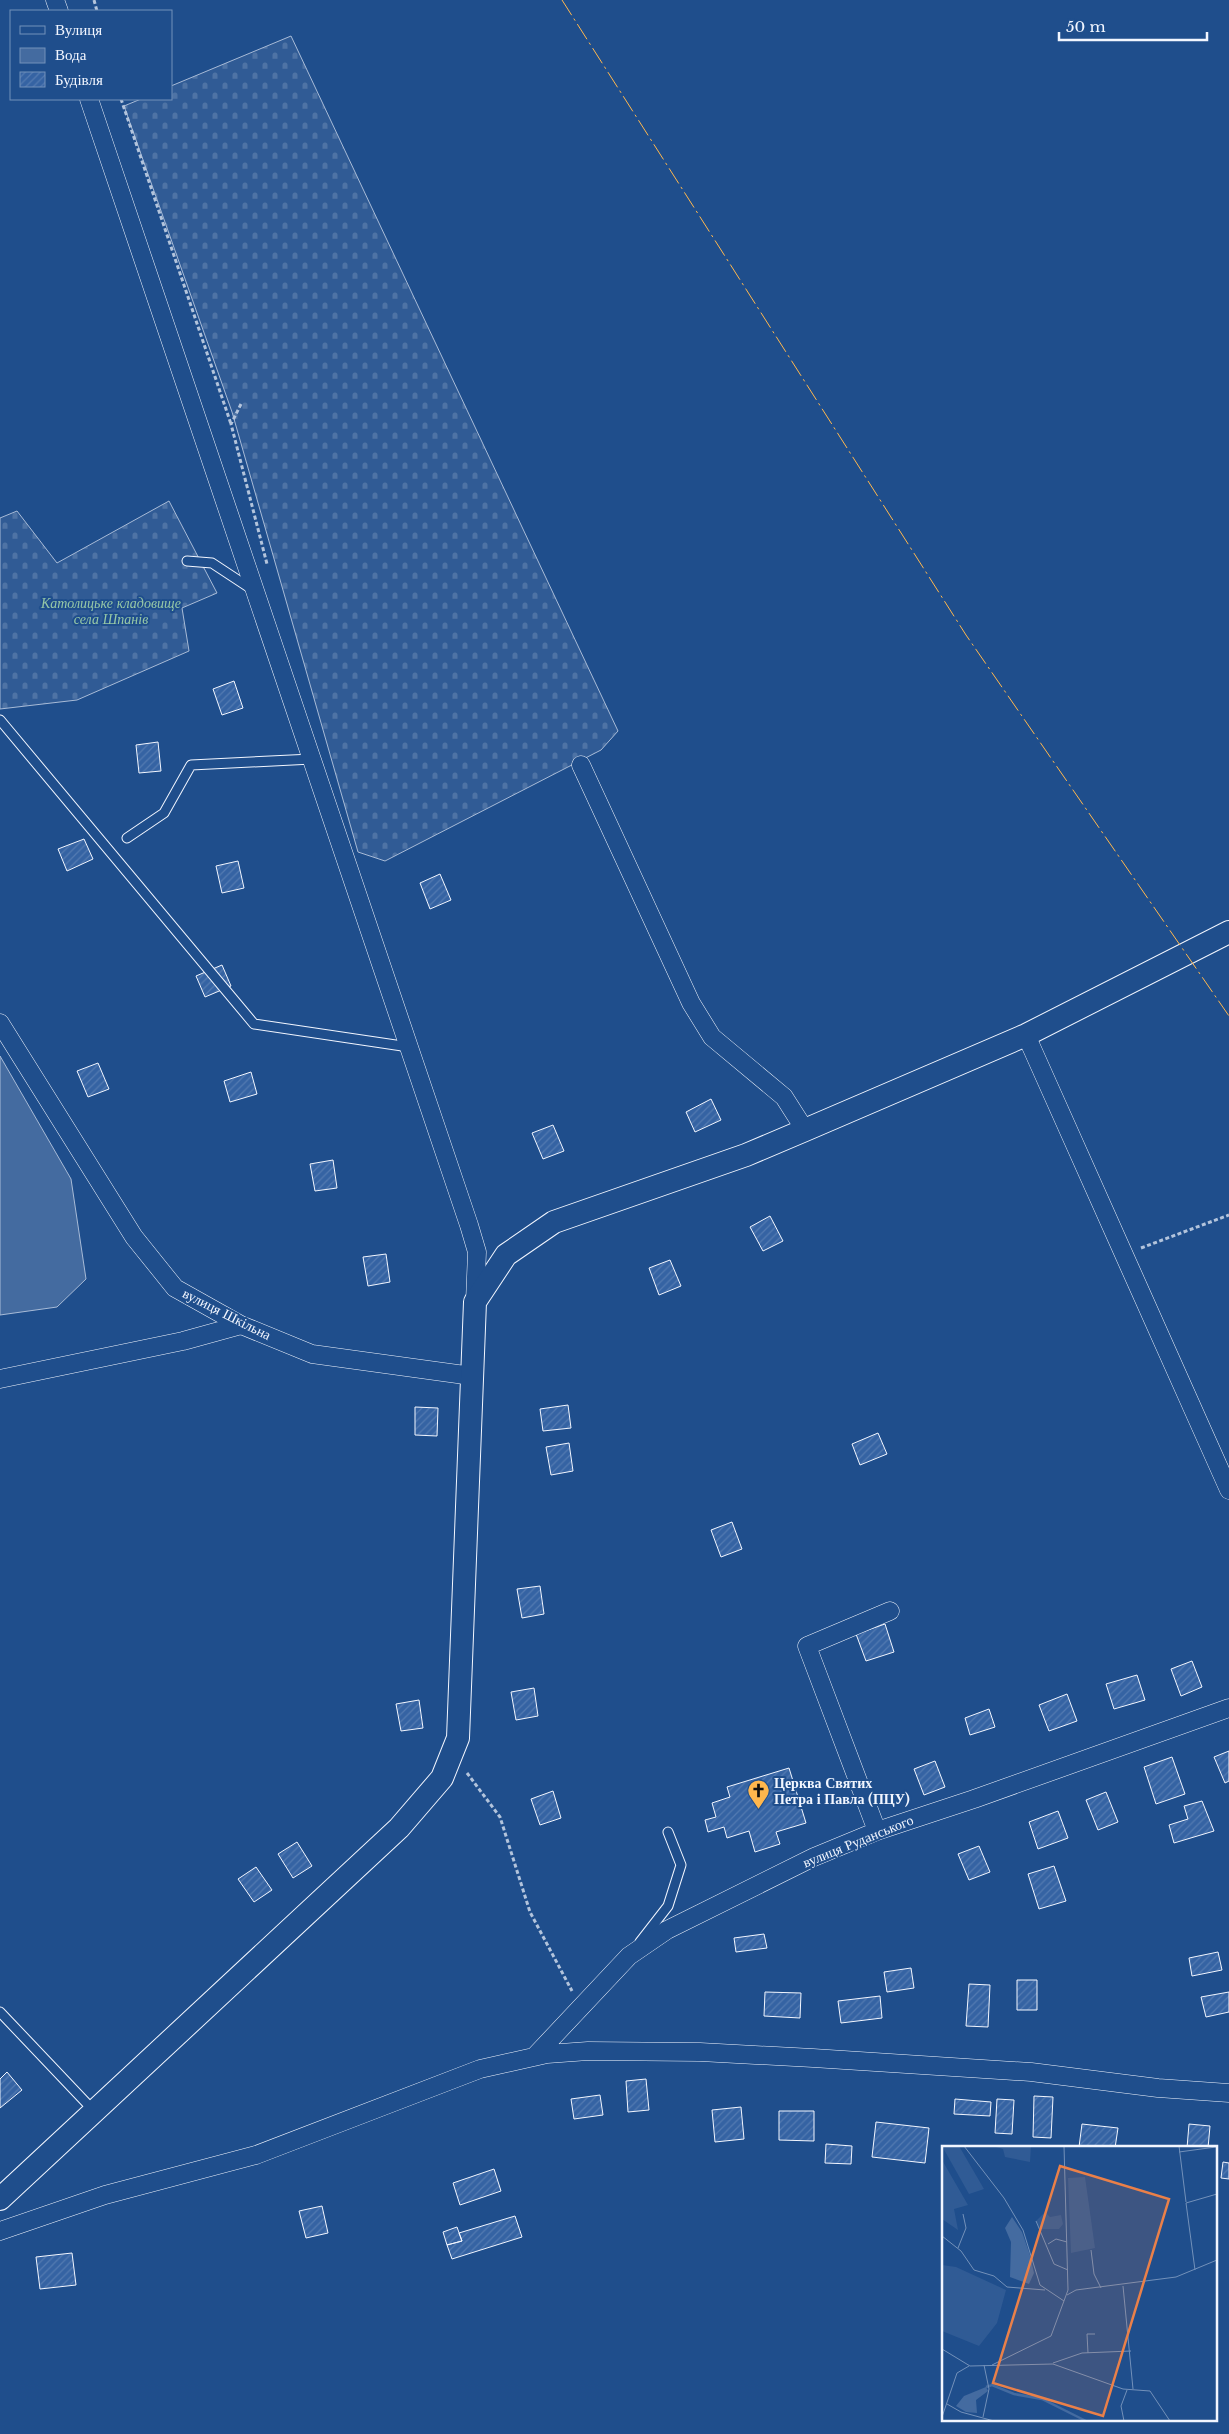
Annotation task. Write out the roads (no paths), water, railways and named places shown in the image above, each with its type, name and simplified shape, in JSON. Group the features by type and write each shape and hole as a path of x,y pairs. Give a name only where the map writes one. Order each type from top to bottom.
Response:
{"street":[{"path":"0,2199 399,1828 442,1778 458,1738 477,1252 88,100"},
{"path":"581,765 691,1002 712,1036 784,1097 805,1130"},
{"path":"475,1302 506,1255 554,1222 746,1155 805,1130 1026,1035 1229,932"},
{"name":"вулиця Шкільна","path":"0,1023 140,1244 175,1288 241,1325 312,1354 472,1376"},
{"path":"1026,1035 1229,1490"},
{"path":"0,1379 183,1341 241,1325"},
{"path":"877,1831 807,1646 890,1611"},
{"name":"вулиця Руданського","path":"534,2057 629,1956 668,1930 814,1857 877,1831 974,1799 1229,1708"},
{"path":"0,2231 105,2196 256,2156 459,2076 480,2069 534,2057 588,2051 700,2052 1030,2072 1158,2088 1229,2093"}],"lane":[{"path":"187,561 212,563 255,592"},
{"path":"0,720 254,1024 409,1048"},
{"path":"127,838 164,813 191,764 312,759"},
{"path":"629,1956 668,1906 679,1874 681,1865 668,1832"},
{"path":"0,2012 94,2111"}],"water":[{"path":"0,1056 71,1179 86,1279 57,1307 0,1315"}],"place":[{"name":"Церква Святих Петра і Павла (ПЦУ)","path":"758,1810"}],"park label":[{"name":"Католицьке кладовище села Шпанів","path":"111,612"}]}
